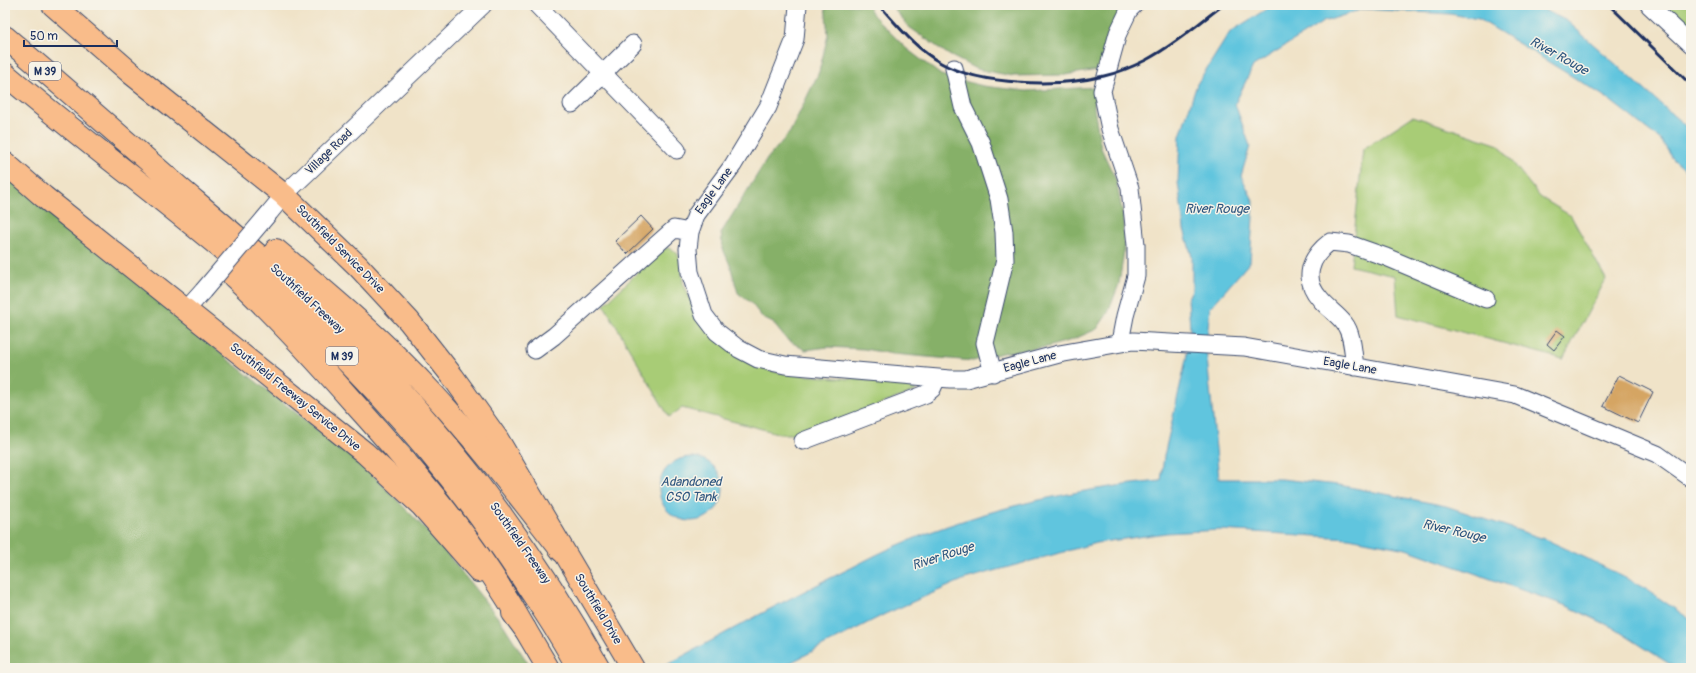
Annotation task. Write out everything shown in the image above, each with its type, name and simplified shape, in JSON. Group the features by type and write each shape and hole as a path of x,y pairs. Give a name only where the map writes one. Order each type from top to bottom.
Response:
{"main road":[{"name":"Southfield Service Drive","path":"53,5 132,74 284,195 332,239 383,293 409,321 453,377 498,440 562,551"},
{"name":"Southfield Freeway","path":"5,37 275,268 380,370 412,404 478,483 550,585 572,638 578,668"},
{"name":"Southfield Freeway","path":"5,74 62,122 220,247 271,290 343,357 389,406 465,496 572,638 599,668"},
{"path":"86,105 253,231 336,300 389,349 435,396 462,427 562,551"},
{"path":"62,122 228,271 255,297 324,370 404,460 463,532 496,578 526,629"},
{"name":"Southfield Freeway Service Drive","path":"5,163 44,197 365,453 394,479 449,535 526,629 544,662"},
{"name":"Southfield Drive","path":"562,551 607,622 633,668"}],"street":[{"name":"Village Road","path":"186,310 284,195 483,5"},
{"path":"537,5 677,150"},
{"name":"Eagle Lane","path":"798,5 795,39 768,107 733,165 696,215 690,232 688,249 690,272 704,315 717,332 739,349 758,359 785,365 937,378 966,379 993,373 1058,354 1127,342 1244,348 1515,395 1658,454 1691,478"},
{"path":"1127,342 1125,316 1136,276 1136,246 1130,188 1110,128 1102,90 1118,33 1129,10 1134,5"},
{"path":"1649,5 1691,44"},
{"path":"572,104 633,44"},
{"path":"954,68 963,107 981,143 999,200 1004,232 1005,260 985,343 993,373"},
{"path":"535,350 554,336 674,229 690,232"},
{"path":"1355,367 1352,346 1345,324 1319,299 1310,282 1310,266 1318,251 1330,242 1349,244 1386,257 1486,299"},
{"path":"803,441 926,394 932,389 937,378"}],"green space":[{"path":"825,5 868,5 873,15 907,49 941,75 983,86 1026,91 1096,87 1094,108 1101,148 1116,180 1123,215 1124,251 1119,284 1108,313 1097,329 1072,340 1047,347 1002,353 973,361 893,354 864,349 828,347 805,350 786,339 773,323 763,318 751,303 738,293 730,265 723,249 721,233 767,159 790,132 819,72 828,35"},
{"path":"891,5 1129,5 1113,27 1098,70 1065,75 1013,76 976,69 949,55 909,27"},
{"path":"1646,5 1691,5 1691,48"},
{"path":"1413,116 1499,145 1540,197 1571,216 1606,279 1563,359 1398,315 1395,276 1351,266 1363,149"},
{"path":"5,167 230,361 365,467 437,541 503,624 531,668 5,668"},
{"path":"667,248 672,249 677,253 681,262 683,283 699,318 754,365 770,371 790,374 911,384 916,391 800,434 781,434 682,408 669,417 604,305 661,250"}],"water":[{"name":"River Rouge","path":"1273,5 1534,5 1567,21 1691,131 1691,175 1673,159 1661,140 1607,98 1479,19 1450,14 1363,9 1323,22 1253,66 1235,104 1250,146 1241,176 1254,202 1250,262 1210,308 1206,348 1219,479 1281,479 1339,485 1446,506 1547,540 1643,587 1691,620 1691,668 1676,668 1612,627 1567,606 1406,549 1349,538 1221,530 1166,533 1096,543 965,579 885,614 780,668 661,668 827,580 890,549 934,531 965,520 1029,502 1095,489 1161,481 1164,456 1186,360 1190,329 1188,298 1192,290 1192,257 1184,229 1178,182 1180,136 1197,84 1230,32"},
{"name":"Adandoned CSO Tank","path":"685,457 697,457 714,466 721,477 723,489 721,501 714,512 697,521 685,521 673,516 664,507 659,495 659,483 664,471 673,462"}],"building":[{"path":"641,216 653,229 627,254 615,241"},
{"path":"1557,330 1565,336 1554,350 1547,344"},
{"path":"1619,375 1653,392 1638,423 1603,406"}],"railway":[{"path":"879,5 915,44 941,63 958,71 977,76 998,80 1043,83 1086,80 1109,75 1131,67 1166,48 1223,5"},
{"path":"1609,5 1691,85"}]}
